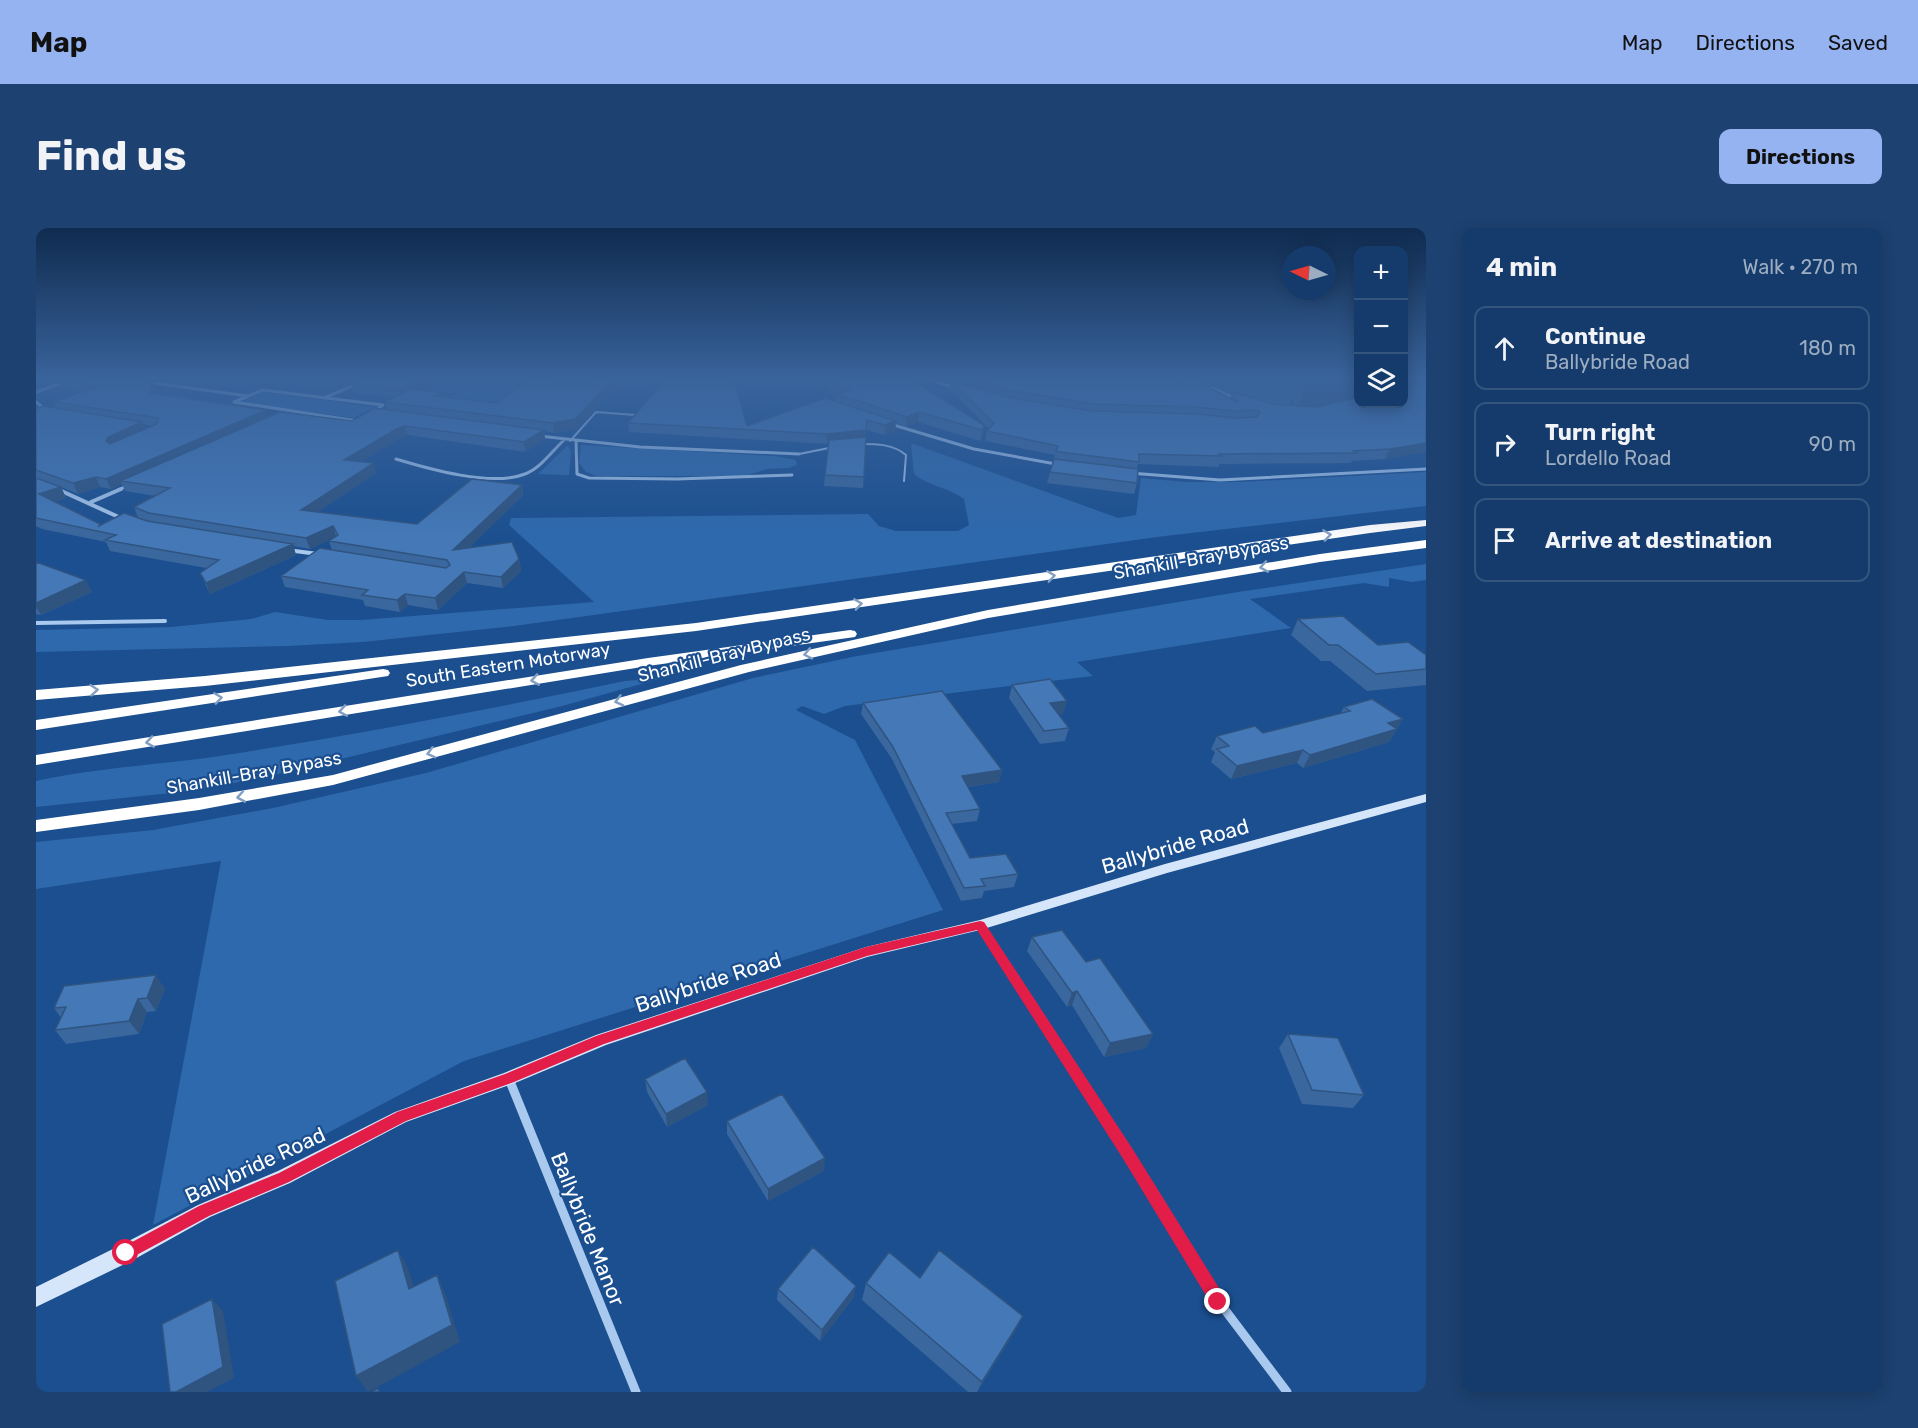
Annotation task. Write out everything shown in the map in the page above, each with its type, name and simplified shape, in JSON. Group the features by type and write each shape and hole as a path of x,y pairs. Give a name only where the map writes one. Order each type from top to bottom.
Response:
{"highway":[{"name":"Shankill-Bray Bypass","path":"36,695 205,681 696,627 1426,522"},
{"name":"Shankill-Bray Bypass","path":"36,826 199,804 333,780 746,668 988,614 1320,558 1426,544"},
{"name":"South Eastern Motorway","path":"36,760 648,662 988,614"},
{"name":"South Eastern Motorway","path":"36,725 696,627"}],"street":[{"path":"912,431 983,452 1061,465"},
{"path":"530,435 570,441 708,452 799,453"},
{"path":"396,459 414,465 508,477 529,471 564,440"},
{"path":"576,441 577,474 589,478 677,479 792,475"},
{"path":"1120,472 1220,480 1426,469"},
{"path":"91,502 138,481"},
{"path":"54,488 133,522"},
{"path":"285,549 319,555"},
{"path":"36,623 165,621"},
{"name":"Ballybride Road","path":"36,1297 126,1253 204,1211 284,1178 401,1117 509,1078 600,1040 855,956 980,925 1165,869 1426,798"},
{"path":"980,925 1127,1152 1218,1302 1287,1392"},
{"name":"Ballybride Manor","path":"509,1078 636,1392"}],"lane":[{"path":"570,441 579,431"},
{"path":"859,444 890,446 902,451 906,455 904,481"},
{"path":"799,453 843,445"}],"shaded area":[{"path":"911,443 1118,518 1136,515 1141,478 1186,482 1240,482 1426,472 1426,506 1165,536 514,626 363,642 36,652 36,630 171,627 251,619 275,612 328,620 361,620 594,602 509,525 511,518 868,514 879,526 896,531 958,531 969,525 964,499 914,474"},
{"path":"568,445 571,452 569,475 538,474"},
{"path":"581,445 775,456 796,460 797,465 767,469 745,476 597,476 586,472 579,463"},
{"path":"1426,564 1426,580 1412,582 1389,578 1389,587 1364,583 1250,599 1291,628 1077,662 1093,676 845,706 824,714 802,706 796,710 855,740 943,910 464,1061 153,1225 221,861 36,889 36,842 153,830 273,808 426,773 753,678 857,656 1238,592"},
{"path":"663,678 562,706 278,774 200,790 36,807 36,781 83,772 276,747 425,721 625,681"}],"building":[{"path":"36,431 121,431 108,437 106,441 110,444 140,431 217,431 106,479 96,477 73,483 36,470"},
{"path":"235,431 392,431 344,460 374,463 301,510 417,524 472,479 522,485 453,550 512,542 519,559 501,577 464,572 435,598 405,594 397,600 362,595 368,590 281,576 320,548 446,568 450,565 447,560 329,541 338,535 333,526 306,538 149,513 134,507 170,488 120,481"},
{"path":"445,431 542,431 524,442"},
{"path":"779,431 853,431 827,434"},
{"path":"989,431 1426,431 1426,443 1390,449 1353,451 1356,453 1219,454 1222,456 1139,454 1139,462 1056,452 1058,446"},
{"path":"866,437 864,477 825,475 829,440"},
{"path":"1054,459 1138,469 1137,483 1050,472"},
{"path":"36,478 61,487 39,494 100,524 99,526 124,513 147,521 293,544 206,583 200,573 219,560 105,540 116,535 36,518"},
{"path":"36,562 86,580 36,603"},
{"path":"1343,616 1378,645 1408,642 1426,655 1426,669 1376,674 1338,645 1329,645 1298,619"},
{"path":"1050,679 1067,701 1050,703 1069,728 1044,731 1012,685"},
{"path":"942,691 1002,770 962,776 980,809 946,813 970,858 1006,854 1018,874 981,879 985,886 964,888 893,747 863,703"},
{"path":"1372,699 1403,719 1388,723 1397,729 1310,755 1303,750 1237,766 1217,749 1229,746 1217,736 1255,726 1263,733 1350,711 1344,707"},
{"path":"1062,930 1086,962 1100,958 1153,1034 1110,1043 1077,991 1072,993 1032,937"},
{"path":"156,975 147,998 138,999 129,1021 55,1030 66,1007 54,1008 64,986"},
{"path":"1288,1034 1338,1038 1364,1095 1312,1090"},
{"path":"685,1058 707,1092 666,1114 645,1079"},
{"path":"782,1094 825,1158 768,1189 727,1121"},
{"path":"813,1247 856,1286 822,1330 778,1289"},
{"path":"398,1250 409,1289 437,1275 452,1325 356,1376 335,1281"},
{"path":"939,1250 1023,1316 982,1382 866,1283 889,1252 920,1278"},
{"path":"212,1299 223,1367 176,1392 170,1392 162,1324"}],"route":[{"path":"126,1253 204,1211 284,1178 401,1117 509,1078 600,1040 866,952 980,925 1127,1152 1218,1302"}]}
